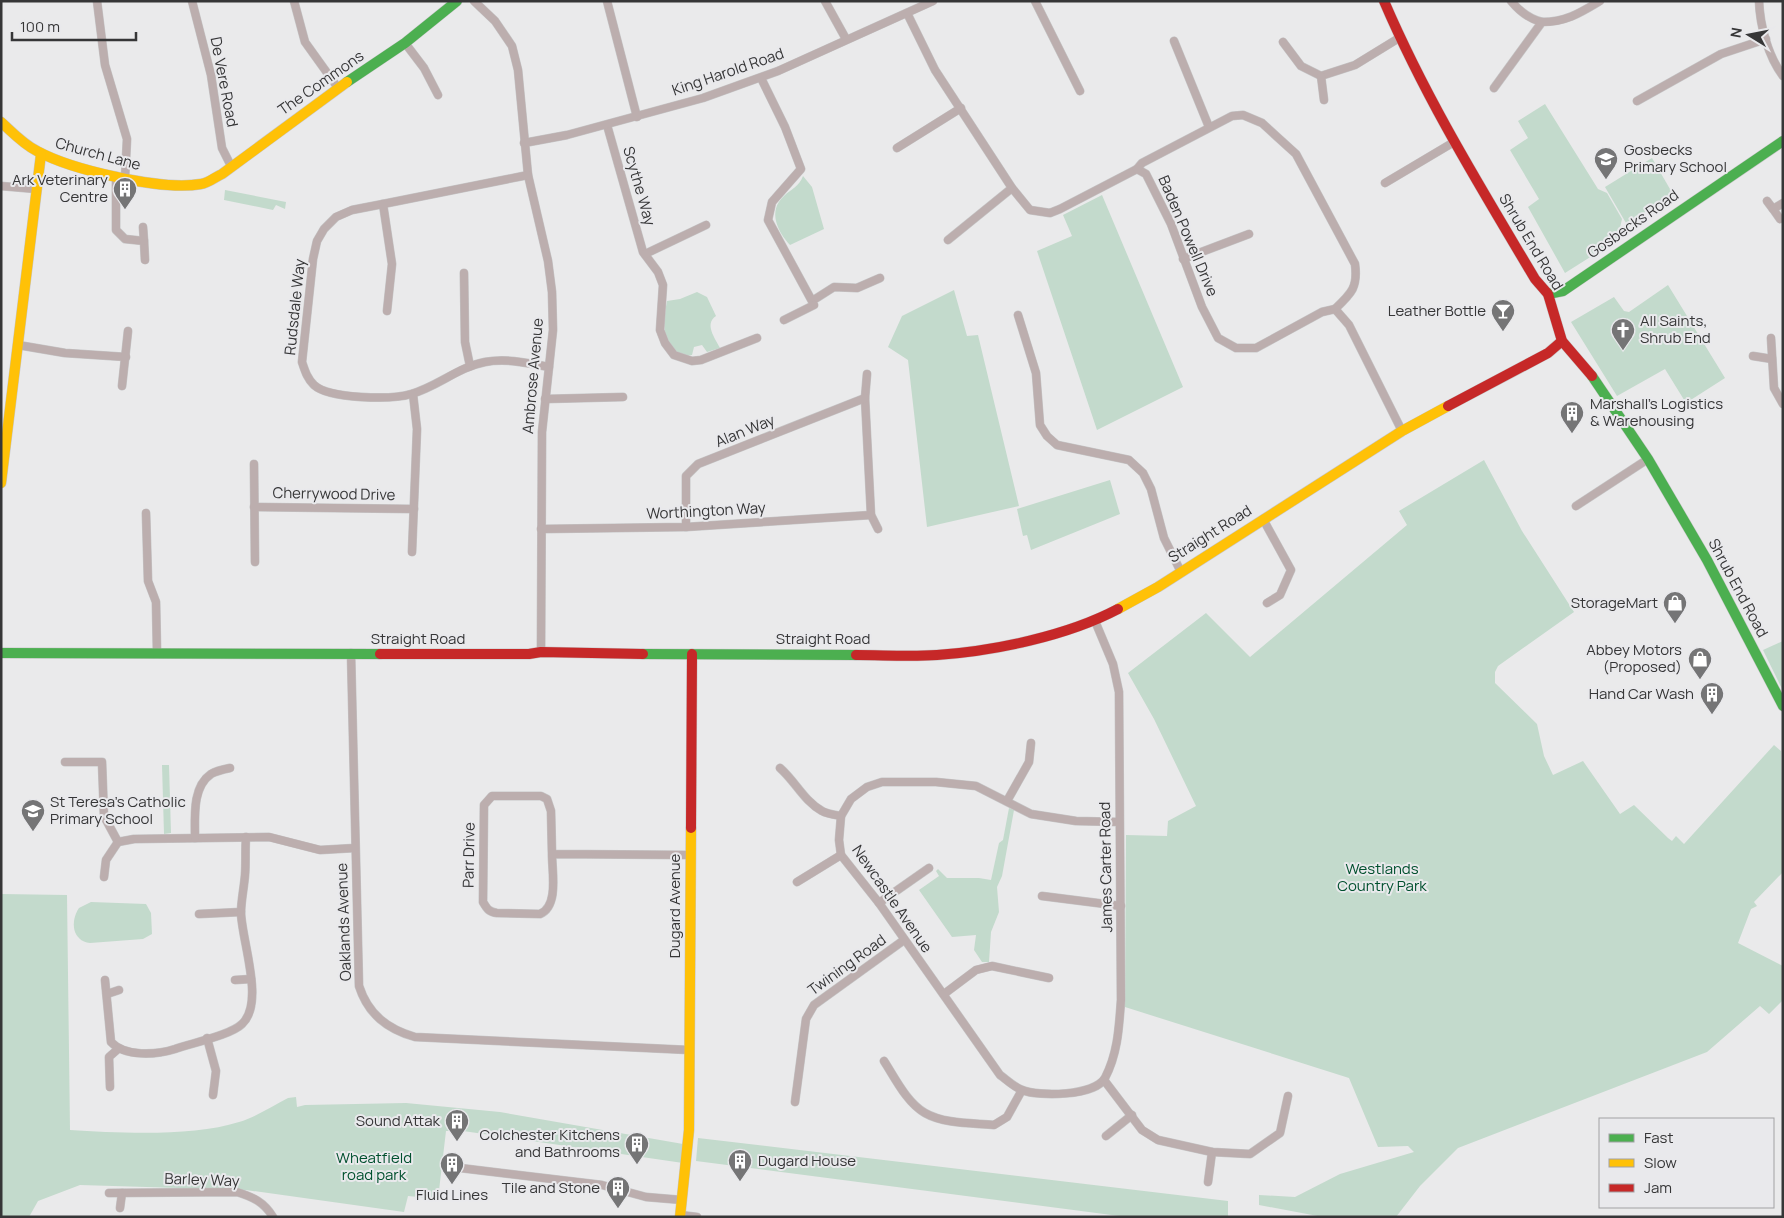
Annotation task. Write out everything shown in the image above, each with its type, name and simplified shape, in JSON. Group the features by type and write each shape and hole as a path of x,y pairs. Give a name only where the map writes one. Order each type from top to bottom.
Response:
{"street":[{"path":"97,1 105,65 127,139 116,230 125,239 144,241"},
{"name":"De Vere Road","path":"192,1 211,75 222,148 232,166"},
{"path":"294,1 305,42 338,88"},
{"name":"The Commons","path":"199,184 222,174 338,88 405,43 457,1"},
{"name":"Ambrose Avenue","path":"474,1 494,20 512,46 518,70 528,175 548,261 552,292 553,330 542,432 541,652"},
{"path":"607,1 637,117"},
{"path":"825,1 846,40"},
{"name":"King Harold Road","path":"524,143 567,135 637,117 703,98 761,78 933,1"},
{"path":"1035,1 1080,91"},
{"name":"Shrub End Road","path":"1384,1 1399,38 1454,142 1535,279 1548,294 1562,341 1596,380 1648,459 1707,560 1782,702"},
{"path":"1511,1 1520,12 1533,20 1542,22 1559,22 1572,18 1600,1"},
{"path":"1759,1 1766,39 1772,57 1783,76"},
{"name":"Baden Powell Drive","path":"907,14 935,70 1012,188 1030,210 1050,213 1137,169 1146,174 1171,224 1202,307 1218,338 1236,348 1256,348 1322,312 1335,309"},
{"path":"1494,88 1542,22"},
{"path":"1283,42 1301,66 1321,76 1355,65 1399,38"},
{"path":"1637,101 1721,54 1766,39"},
{"path":"1174,41 1209,127"},
{"path":"405,43 424,68 438,95"},
{"path":"1321,76 1324,100"},
{"path":"761,78 785,127 801,169 772,202 768,220 815,306"},
{"path":"897,148 961,108"},
{"path":"1137,169 1142,163 1232,116 1243,115 1262,123 1296,154 1355,264 1357,279 1350,295 1335,309 1349,325 1402,431"},
{"name":"Church Lane","path":"1,122 27,146 41,154 121,177 158,184 199,184"},
{"name":"Scythe Way","path":"607,125 645,254 658,272 663,285 660,330 665,342 674,355 683,360 702,360 756,338"},
{"name":"Gosbecks Road","path":"1548,294 1563,291 1783,141"},
{"path":"1385,183 1454,142"},
{"path":"1,483 41,154"},
{"name":"Rudsdale Way","path":"528,175 352,210 336,217 324,229 317,241 313,260 302,362 306,376 322,390 388,399 412,394 470,366 501,360 550,366"},
{"path":"1,186 36,189"},
{"path":"948,240 1012,188"},
{"path":"1767,201 1780,219"},
{"path":"1773,209 1783,203"},
{"path":"383,204 392,264 386,310"},
{"name":"Scythe Way","path":"645,254 706,225"},
{"path":"143,228 145,260"},
{"path":"1183,259 1249,234"},
{"path":"464,273 465,342 470,366"},
{"path":"784,320 815,306 834,287 857,288 880,278"},
{"path":"1018,315 1036,373 1040,425 1047,436 1057,445 1129,460 1143,473 1151,489 1164,538 1180,570"},
{"path":"122,386 128,331"},
{"path":"1771,338 1774,388 1783,404"},
{"name":"Straight Road","path":"1,653 529,654 541,652 936,655 981,650 1024,641 1095,621 1158,586 1180,570 1402,431 1548,353 1562,341"},
{"path":"18,345 65,353 126,357"},
{"path":"1753,356 1772,359"},
{"path":"867,374 865,398 871,515 878,529"},
{"path":"412,394 417,429 412,552"},
{"path":"545,399 623,397"},
{"name":"Alan Way","path":"686,527 686,476 698,464 865,398"},
{"path":"1576,506 1648,459"},
{"name":"Cherrywood Drive","path":"254,464 255,562"},
{"name":"Cherrywood Drive","path":"254,507 414,509"},
{"path":"146,513 148,581 156,602 157,653"},
{"name":"Worthington Way","path":"541,529 686,527 871,515"},
{"path":"1263,519 1290,570 1280,595 1267,603"},
{"name":"James Carter Road","path":"1095,621 1113,664 1119,692 1121,1000 1118,1043 1104,1080"},
{"name":"Oaklands Avenue","path":"351,653 359,986 364,1001 373,1013 398,1032 415,1037 689,1050"},
{"name":"Dugard Avenue","path":"680,1216 687,1157 692,654"},
{"path":"1007,801 1029,762 1030,743"},
{"path":"65,762 102,762 104,816 118,842"},
{"path":"195,838 195,806 202,784 211,774 230,768"},
{"path":"780,768 793,779 805,796 822,811 841,816 851,799 867,787 882,782 936,782 976,786 1031,814 1046,817 1119,822"},
{"name":"Parr Drive","path":"492,796 531,796 547,799 550,803 551,811 552,854 552,901 546,912 540,914 498,913 490,912 486,908 483,902 483,815 487,799 492,796"},
{"name":"Newcastle Avenue","path":"841,816 839,840 841,855 879,903 1000,1075 1022,1090 1040,1095 1088,1089 1104,1080"},
{"path":"118,842 269,837 320,850 355,848"},
{"path":"105,980 111,1042 118,1049 130,1052 169,1051 233,1031 246,1019 250,1014 251,979 241,912 246,838"},
{"path":"104,877 106,860 118,842"},
{"path":"552,854 690,855"},
{"path":"797,882 841,855"},
{"path":"879,903 929,868"},
{"path":"1042,896 1120,906"},
{"path":"199,914 241,912"},
{"name":"Twining Road","path":"795,1102 806,1019 814,1005 904,940"},
{"path":"944,994 976,970 992,966 1049,978"},
{"path":"235,980 251,979"},
{"path":"107,994 119,990"},
{"path":"207,1038 216,1071 213,1095"},
{"path":"110,1086 110,1057 118,1049"},
{"path":"884,1061 914,1104 926,1113 937,1117 994,1125 1007,1117 1022,1090"},
{"path":"1104,1080 1142,1130 1158,1140 1212,1152 1250,1154 1264,1146 1280,1133 1288,1096"},
{"path":"1106,1136 1132,1115"},
{"path":"1208,1182 1212,1152"},
{"path":"452,1167 602,1185 646,1197 682,1200"},
{"path":"120,1208 122,1192"},
{"name":"Barley Way","path":"109,1193 237,1192 252,1196 264,1205 273,1217"},
{"path":"680,1216 698,1217"}],"green space":[{"path":"1545,104 1598,189 1607,193 1622,219 1619,232 1622,237 1565,273 1528,207 1539,199 1510,150 1528,138 1518,121"},
{"path":"1652,158 1674,196 1626,223 1605,187"},
{"path":"803,176 812,187 824,229 790,245 778,228 775,215 776,208 784,196 797,185"},
{"path":"225,190 286,202 285,209 276,205 273,210 224,200"},
{"path":"1102,195 1183,387 1097,430 1037,251 1072,236 1063,215"},
{"path":"1668,285 1725,378 1686,403 1665,369 1617,396 1571,322 1614,297 1624,311 1629,312"},
{"path":"954,290 967,336 978,335 1019,506 927,527 908,360 888,347 902,316"},
{"path":"697,292 707,297 716,316 711,323 711,327 713,336 720,348 707,352 702,345 694,347 692,355 683,356 670,345 667,339 664,325 667,301 680,299"},
{"name":"Westlands Country Park","path":"1484,460 1522,531 1574,612 1498,666 1495,672 1495,683 1537,724 1544,756 1553,775 1583,761 1620,814 1634,805 1668,838 1672,841 1676,836 1684,844 1774,745 1781,751 1783,872 1754,902 1757,906 1751,909 1738,943 1783,966 1783,1000 1769,1014 1760,1006 1707,1052 1458,1148 1420,1186 1396,1217 1323,1217 1259,1205 1259,1195 1295,1197 1340,1174 1414,1152 1408,1146 1378,1147 1349,1078 1125,1007 1126,835 1167,836 1168,821 1196,806 1154,719 1128,673 1206,613 1250,657 1407,525 1399,511"},
{"path":"1110,480 1120,514 1031,550 1027,535 1023,536 1017,509"},
{"path":"1783,641 1783,691 1763,650"},
{"path":"162,765 169,765 171,833 164,834"},
{"path":"1009,808 1014,810 1002,876 997,887 999,912 991,932 989,962 982,962 974,950 976,935 952,937 919,890 939,876 936,871 938,869 947,878 991,880 999,843 1003,840"},
{"name":"Wheatfield road park","path":"1,894 67,895 70,1130 156,1133 221,1127 245,1120 288,1098 296,1097 297,1107 305,1105 406,1103 500,1112 683,1144 683,1163 463,1131 446,1131 438,1199 408,1196 404,1212 246,1190 80,1185 38,1201 29,1217 1,1217"},
{"path":"91,902 146,904 151,913 152,934 143,939 90,943 79,939 74,930 74,919 79,908"},
{"path":"698,1138 1228,1201 1228,1217 1127,1217 696,1161"}],"traffic: fast":[{"path":"347,82 405,43 457,1"},
{"path":"1548,294 1563,291 1783,141"},
{"path":"1592,376 1648,459 1707,560 1783,706"},
{"path":"1,653 380,654"},
{"path":"643,654 856,655"}],"traffic: slow":[{"path":"1,122 32,148 52,158 94,172 141,182 184,185 201,184 222,174 347,82"},
{"path":"1,483 41,154"},
{"path":"1118,609 1158,587 1402,431 1448,406"},
{"path":"680,1217 689,1130 691,828"}],"traffic: jam":[{"path":"1384,1 1400,37 1455,143 1535,279 1548,294 1562,341 1592,376"},
{"path":"1448,406 1548,353 1562,341"},
{"path":"856,655 937,655 1006,646 1076,627 1118,609"},
{"path":"380,654 529,654 541,652 643,654"},
{"path":"691,828 692,654"}],"place":[{"name":"Gosbecks Primary School","path":"1606,180"},
{"name":"Ark Veterinary Centre","path":"125,210"},
{"name":"Leather Bottle","path":"1503,332"},
{"name":"All Saints, Shrub End","path":"1623,351"},
{"name":"Marshall's Logistics & Warehousing","path":"1572,434"},
{"name":"StorageMart","path":"1675,624"},
{"name":"Abbey Motors (Proposed)","path":"1700,680"},
{"name":"Hand Car Wash","path":"1712,715"},
{"name":"St Teresa's Catholic Primary School","path":"33,832"},
{"name":"Sound Attak","path":"457,1142"},
{"name":"Colchester Kitchens and Bathrooms","path":"637,1165"},
{"name":"Dugard House","path":"740,1182"},
{"name":"Fluid Lines","path":"452,1185"},
{"name":"Tile and Stone","path":"618,1209"}]}
